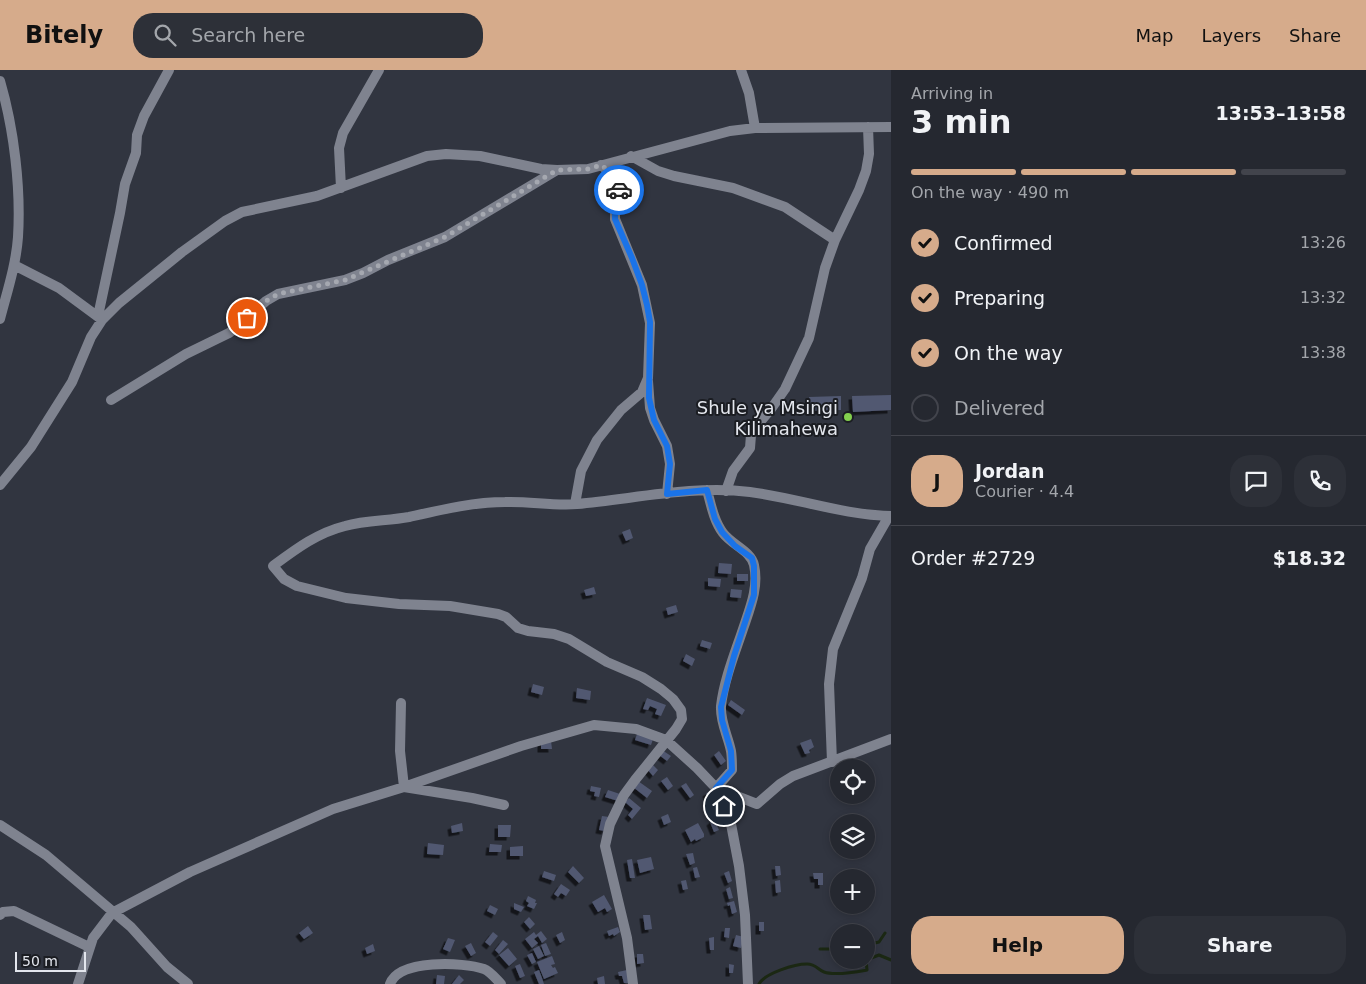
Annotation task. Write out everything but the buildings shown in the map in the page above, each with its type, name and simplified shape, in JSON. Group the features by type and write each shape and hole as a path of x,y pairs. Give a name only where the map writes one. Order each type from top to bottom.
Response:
{"street":[{"path":"0,485 31,447 52,410 72,382 100,318 125,184 136,153 137,135 144,116 169,70"},
{"path":"341,188 340,148 343,133 379,70"},
{"path":"741,70 749,92 755,128"},
{"path":"0,81 8,117 16,178 18,237 14,265 0,319"},
{"path":"726,490 733,471 750,448 753,430 776,403 796,367 809,338 825,268 835,240 866,171 869,154 868,127"},
{"path":"100,318 182,252 225,221 242,212 317,196 427,156 446,154 480,156 557,170 588,169 730,131 755,128 891,127"},
{"path":"631,156 658,171 733,188 785,207 835,240"},
{"path":"601,165 616,178 620,185 615,208 615,219 632,258 647,305 650,322 648,378 650,408 667,446 670,464 667,494"},
{"path":"112,400 186,354 229,333 266,301 278,294 345,280 445,237 557,170"},
{"path":"14,265 59,288 100,318"},
{"path":"575,504 581,471 597,440 621,410 642,392 648,378"},
{"path":"707,490 715,519 722,532 735,546 752,558 756,581 754,595 734,656 721,707 722,720 731,751 732,770 716,788"},
{"path":"633,984 627,938 604,846 610,824 624,795 676,729 682,718 681,710 673,699 642,677 607,662 569,639 554,634 518,628 506,617 450,606 346,598 297,586 284,579 273,566 301,544 345,526 407,517 472,504 506,502 556,505 575,504 707,490 726,490 750,492 862,514 890,516 870,549 862,578 833,648 829,684 832,759"},
{"path":"401,703 400,751 404,787"},
{"path":"78,984 89,948 96,933 112,913 190,872 333,809 404,787 512,748 594,725 636,729 666,740 716,788 731,824 740,866 745,915 748,984"},
{"path":"840,759 891,739"},
{"path":"716,788 757,804 780,784 793,776 830,763"},
{"path":"404,787 472,798 504,806"},
{"path":"0,825 46,855 112,913 131,927 182,982"},
{"path":"0,915 3,912 14,911 89,948"},
{"path":"390,984 392,978 401,971 413,968 463,965 486,970 501,984"}],"waterway":[{"path":"875,943 879,942 885,933"},
{"path":"820,949 830,949"},
{"path":"875,957 879,955 891,960"},
{"path":"759,984 767,976 802,964 810,964 824,972 834,974 867,969"}],"way so far":[{"path":"247,318 266,301 278,294 345,280 445,237 557,170 588,169 601,165 616,178 620,185 619,190"}],"place":[{"name":"Shule ya Msingi Kilimahewa","path":"848,417"}],"route":[{"path":"619,190 615,208 615,219 642,285 650,322 649,398 654,420 667,446 670,464 667,494 707,490 715,519 722,532 735,546 752,558 754,566 756,581 754,595 728,675 721,707 722,720 731,751 732,770 716,788 724,806"}]}
